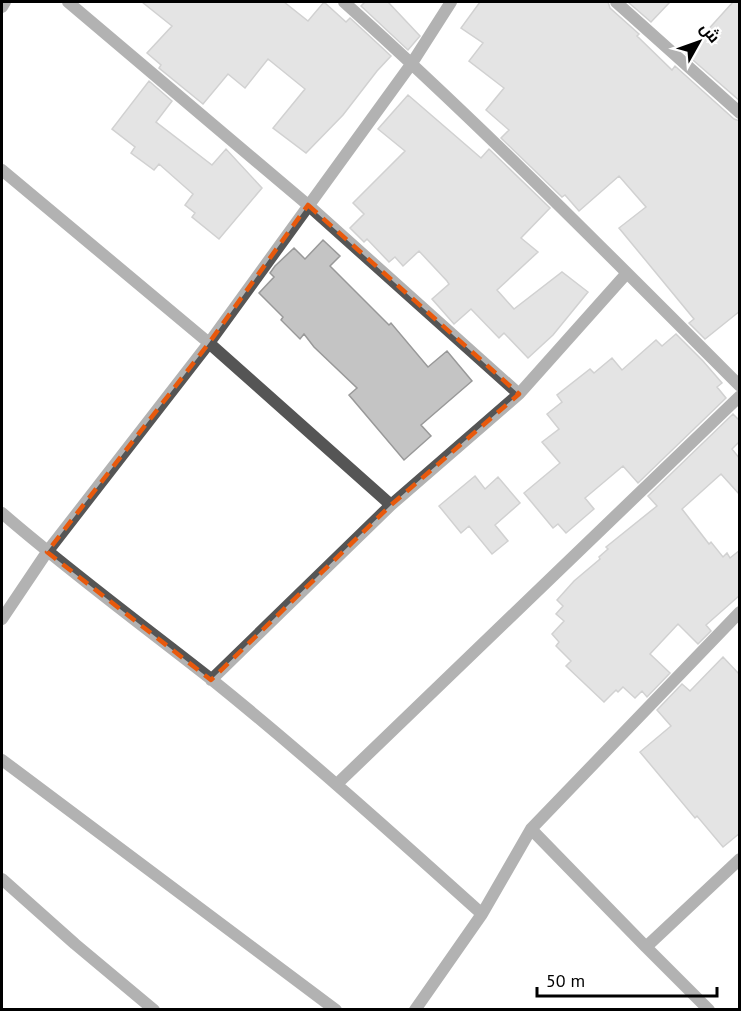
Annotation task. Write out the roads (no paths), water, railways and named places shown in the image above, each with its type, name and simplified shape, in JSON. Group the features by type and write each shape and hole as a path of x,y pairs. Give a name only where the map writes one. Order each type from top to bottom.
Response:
{"street":[{"path":"2,7 5,2"},
{"path":"68,2 308,205 519,394"},
{"path":"344,2 412,63 740,386"},
{"path":"2,619 47,552 209,343 412,63 451,2"},
{"path":"616,2 740,113"},
{"path":"2,170 209,343 391,505"},
{"path":"211,680 391,505 519,394 627,273"},
{"path":"336,784 740,396"},
{"path":"2,513 47,552 211,680 336,784 482,914"},
{"path":"416,1010 482,914 531,829 740,612"},
{"path":"2,760 336,1010"},
{"path":"531,829 710,1010"},
{"path":"646,947 740,859"},
{"path":"2,879 154,1010"}]}
